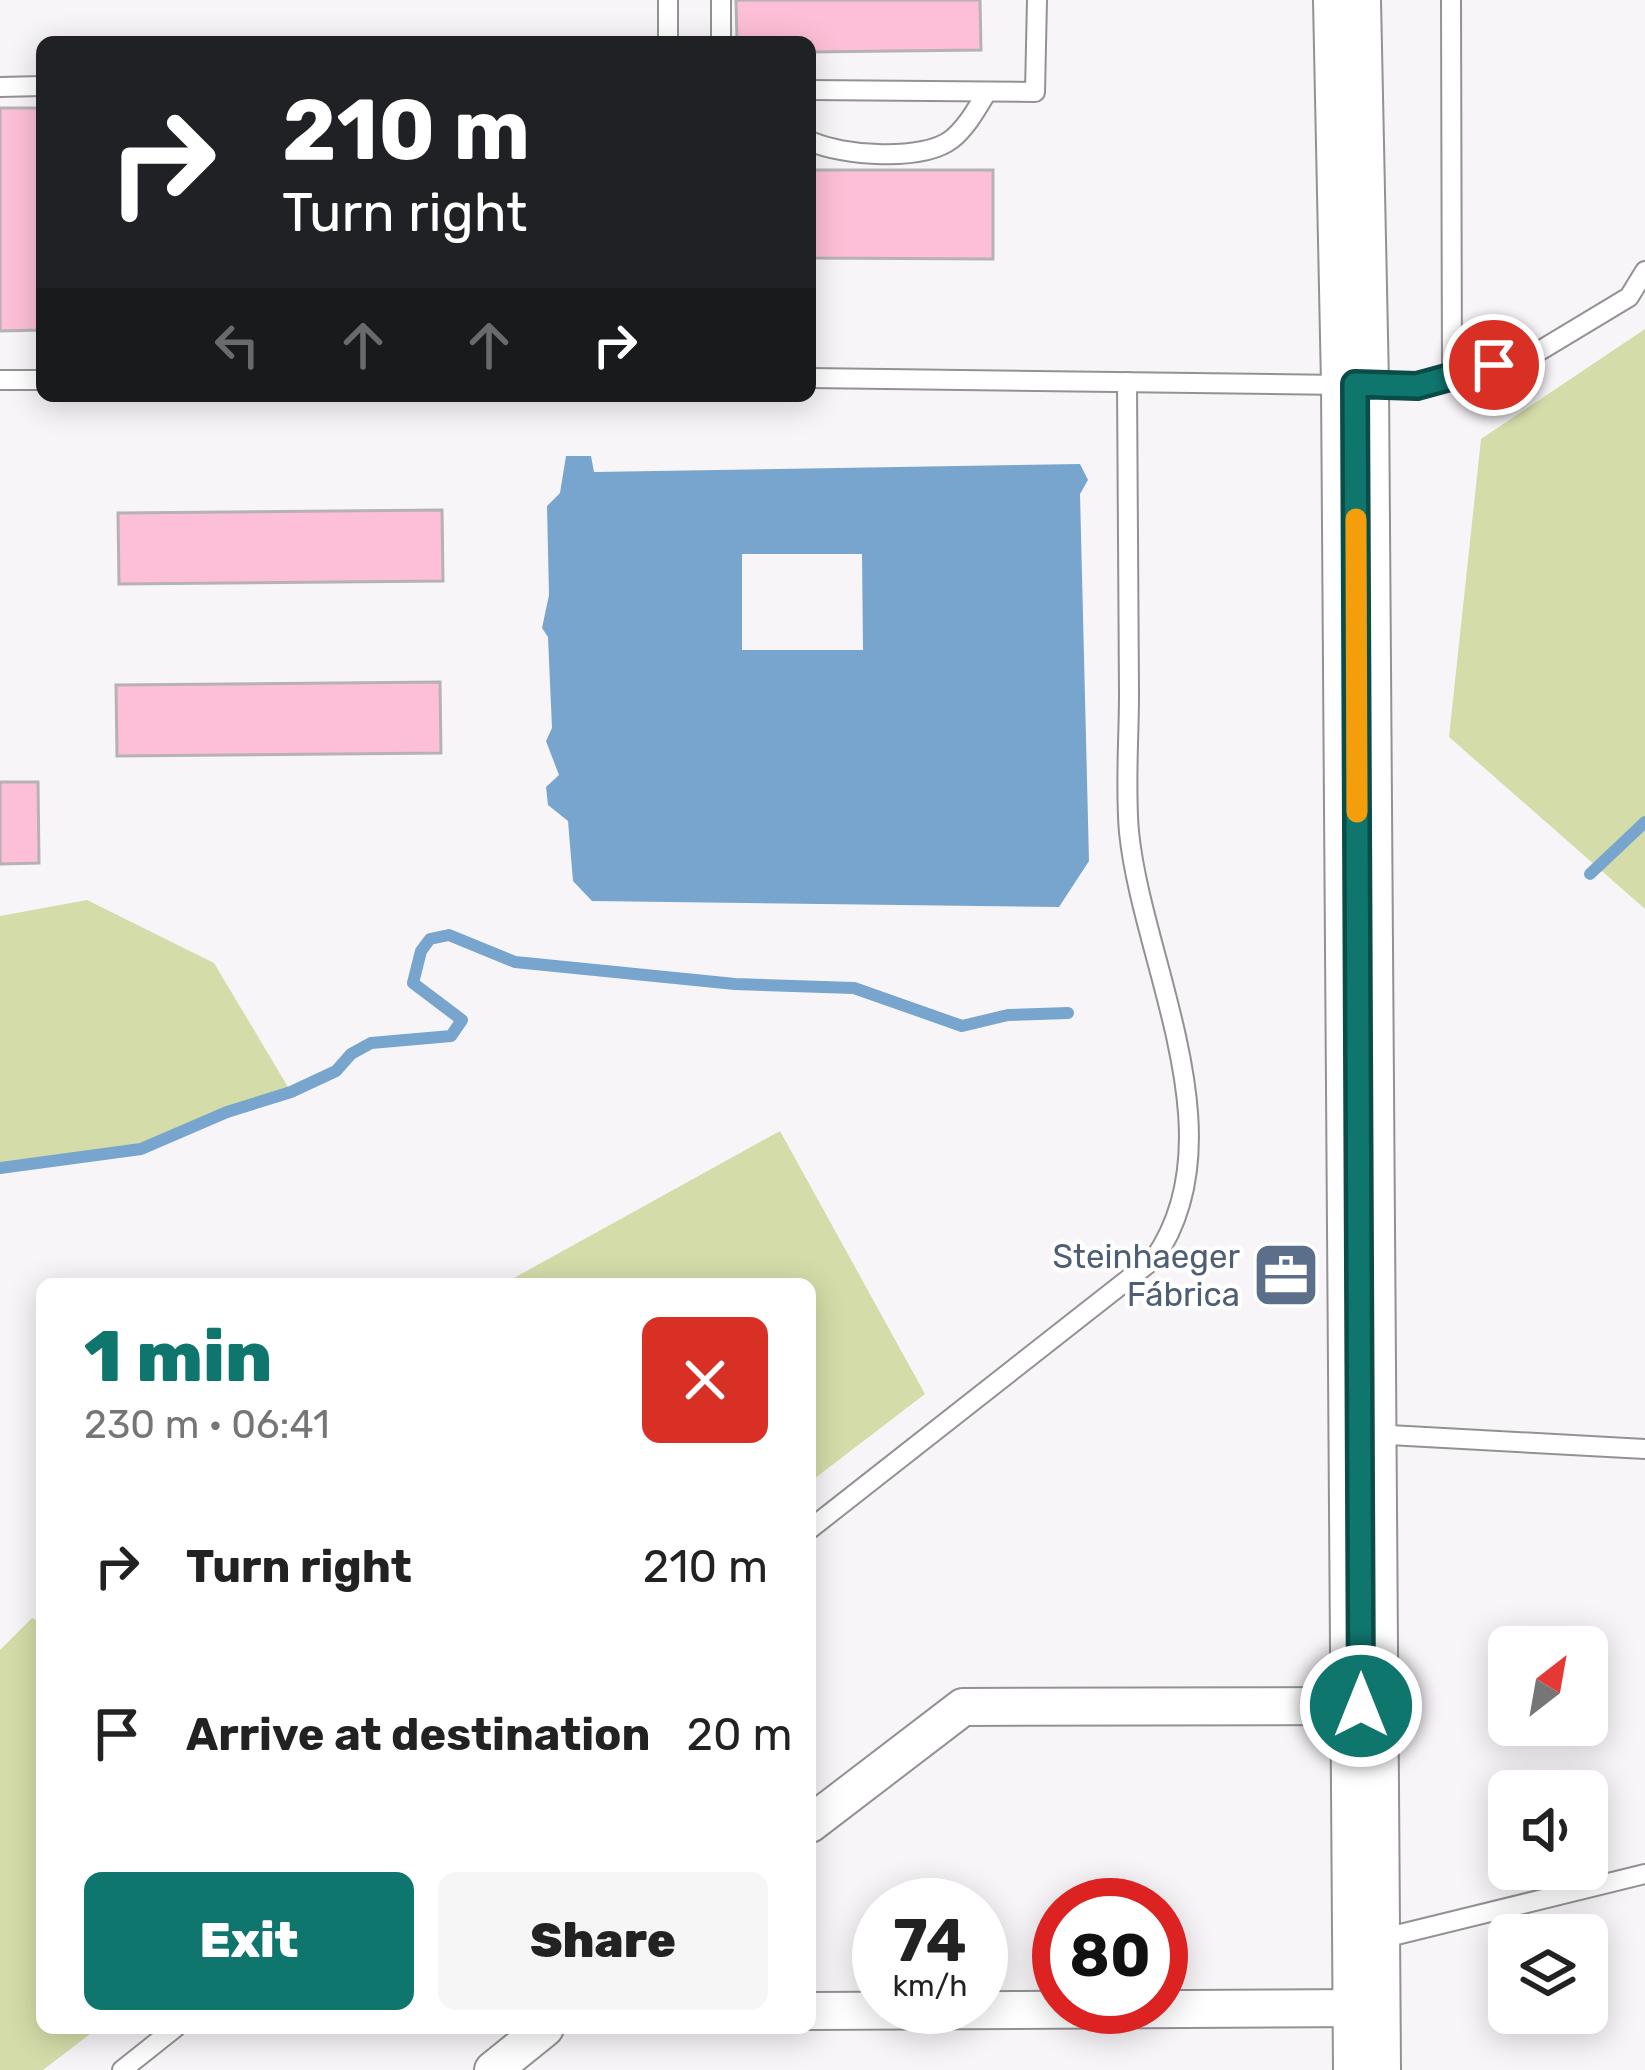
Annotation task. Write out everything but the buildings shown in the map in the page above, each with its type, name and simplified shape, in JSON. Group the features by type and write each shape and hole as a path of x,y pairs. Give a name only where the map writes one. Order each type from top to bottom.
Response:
{"highway":[{"path":"1347,0 1355,384 1366,2039"}],"street":[{"path":"816,1819 963,1707 1361,1706"},
{"path":"816,2011 1366,2039"},
{"path":"493,2070 538,2034"}],"lane":[{"path":"668,0 668,36"},
{"path":"721,0 721,36"},
{"path":"816,90 1035,92 1036,0"},
{"path":"1451,0 1452,377"},
{"path":"0,87 36,86"},
{"path":"816,143 844,154 930,150 951,140 987,92"},
{"path":"816,378 1417,386 1536,353 1629,297 1645,271"},
{"path":"0,380 36,380"},
{"path":"816,1524 1154,1259 1174,1231 1182,1202 1187,1115 1179,1054 1129,830 1127,382"},
{"path":"1360,1434 1645,1449"},
{"path":"1366,1942 1645,1874"},
{"path":"122,2070 167,2034"}],"green space":[{"path":"1645,329 1645,909 1449,737 1481,439"},
{"path":"87,900 214,963 291,1092 227,1112 141,1149 0,1168 0,916"},
{"path":"780,1131 925,1394 816,1477 816,1278 514,1278"},
{"path":"32,1618 36,1620 36,2034 90,2034 43,2070 0,2070 0,1650"}],"water":[{"path":"566,456 591,456 594,472 1080,464 1088,480 1080,494 1089,861 1059,907 592,901 573,881 568,821 548,805 546,787 559,775 546,741 552,728 548,637 542,628 549,595 547,506 560,493","holes":["742,554 862,554 863,650 742,650"]}],"waterway":[{"path":"1590,874 1645,822"},
{"path":"0,1168 141,1149 227,1112 291,1092 336,1071 351,1054 371,1043 451,1036 462,1020 413,983 421,951 430,939 449,935 515,962 735,984 854,988 962,1026 1008,1015 1068,1013"}],"slow traffic":[{"path":"1356,519 1357,812"}],"place":[{"name":"Steinhaeger Fábrica","path":"1286,1275"}],"route":[{"path":"1361,1706 1355,384 1417,386 1494,365"}]}
